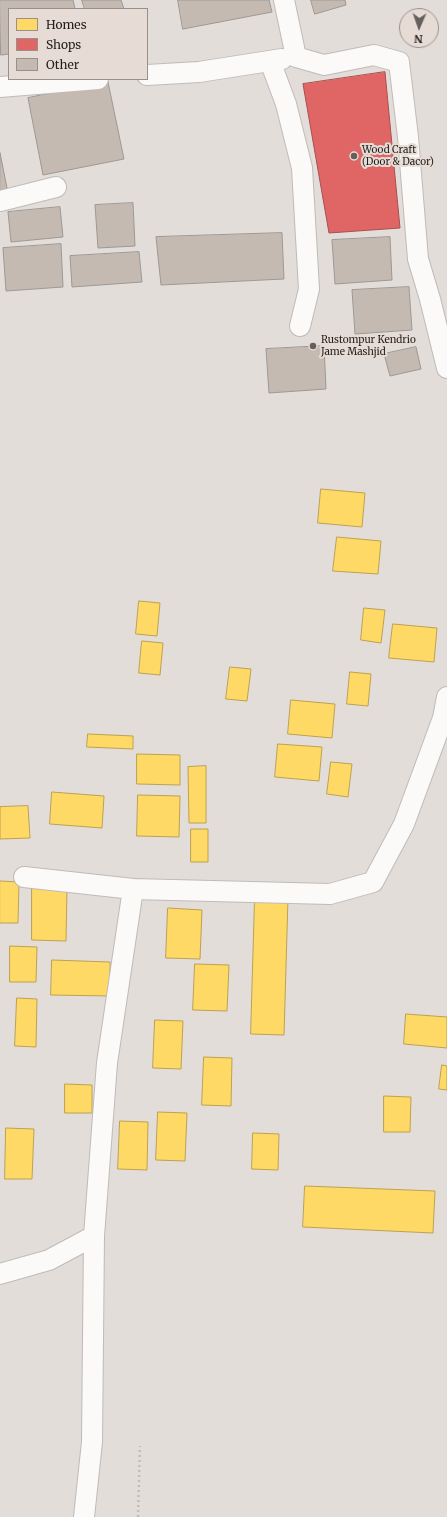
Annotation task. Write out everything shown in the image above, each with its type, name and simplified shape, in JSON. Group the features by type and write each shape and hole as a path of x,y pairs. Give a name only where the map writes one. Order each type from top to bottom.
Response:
{"street":[{"path":"284,0 296,57"},
{"path":"148,75 199,72 296,57 324,64 374,55 399,62 408,137 418,259 438,299 447,368"},
{"path":"270,61 286,104 302,168 309,289 300,326"},
{"path":"0,86 84,80"},
{"path":"0,201 56,187"},
{"path":"24,877 133,889 330,894 373,882 404,824 443,718 447,698"},
{"path":"84,1517 92,1442 94,1236 107,1063 133,889"},
{"path":"0,1274 49,1260 94,1236"}],"path":[{"path":"138,1517 140,1446"}],"building: Homes":[{"path":"321,489 365,493 362,527 318,523"},
{"path":"337,537 381,541 378,574 333,571"},
{"path":"139,601 160,603 157,636 136,634"},
{"path":"364,608 385,610 381,643 361,640"},
{"path":"393,624 437,628 434,662 389,658"},
{"path":"142,641 163,643 160,675 139,673"},
{"path":"230,667 251,669 247,701 226,699"},
{"path":"350,672 371,674 368,706 347,704"},
{"path":"291,700 335,704 332,738 288,734"},
{"path":"88,734 133,736 133,749 87,747"},
{"path":"278,744 322,747 319,781 275,777"},
{"path":"137,754 180,755 180,785 137,784"},
{"path":"331,762 352,764 348,797 327,794"},
{"path":"206,766 206,823 189,823 188,767"},
{"path":"52,792 104,796 102,828 50,824"},
{"path":"138,795 180,796 179,837 137,836"},
{"path":"28,806 30,838 0,839 0,807"},
{"path":"191,829 208,829 208,862 191,862"},
{"path":"0,881 19,882 18,923 0,923"},
{"path":"32,887 67,888 66,941 32,940"},
{"path":"255,897 288,898 284,1035 251,1034"},
{"path":"168,908 202,910 200,959 166,958"},
{"path":"10,946 37,947 36,982 10,982"},
{"path":"52,960 110,962 110,996 51,995"},
{"path":"195,964 229,965 227,1011 193,1010"},
{"path":"17,998 37,999 36,1047 15,1046"},
{"path":"406,1014 447,1017 447,1048 404,1044"},
{"path":"155,1020 183,1021 181,1069 153,1068"},
{"path":"204,1057 232,1058 231,1106 202,1105"},
{"path":"442,1065 447,1066 447,1090 439,1089"},
{"path":"65,1084 92,1085 92,1113 65,1113"},
{"path":"384,1096 411,1097 410,1132 384,1132"},
{"path":"158,1112 187,1113 185,1161 156,1160"},
{"path":"120,1121 148,1122 147,1170 118,1169"},
{"path":"6,1128 34,1129 32,1179 5,1179"},
{"path":"253,1133 279,1134 278,1170 252,1169"},
{"path":"305,1186 435,1191 433,1233 303,1227"}],"building: Shops":[{"name":"Wood Craft (Door & Dacor)","path":"385,72 400,228 329,233 303,84"}],"building: Other":[{"path":"0,0 73,0 75,8 8,8 8,54 1,55"},
{"path":"82,0 121,0 124,8 85,8"},
{"path":"178,0 269,0 272,12 183,29"},
{"path":"311,0 345,0 346,5 315,14"},
{"path":"108,82 124,159 43,175 28,98"},
{"path":"0,153 8,193 0,194"},
{"path":"133,203 135,246 98,248 95,205"},
{"path":"60,207 63,237 11,242 8,212"},
{"path":"282,233 284,279 161,285 156,237"},
{"path":"390,237 392,280 335,284 332,240"},
{"path":"61,244 63,287 6,291 3,248"},
{"path":"139,252 142,282 72,287 70,256"},
{"path":"409,287 412,330 355,334 352,290"},
{"path":"324,346 326,389 269,393 266,349"},
{"path":"416,347 421,369 390,376 384,354"}],"place":[{"name":"Wood Craft (Door & Dacor)","path":"354,156"},
{"name":"Rustompur Kendrio Jame Mashjid","path":"313,346"}]}
